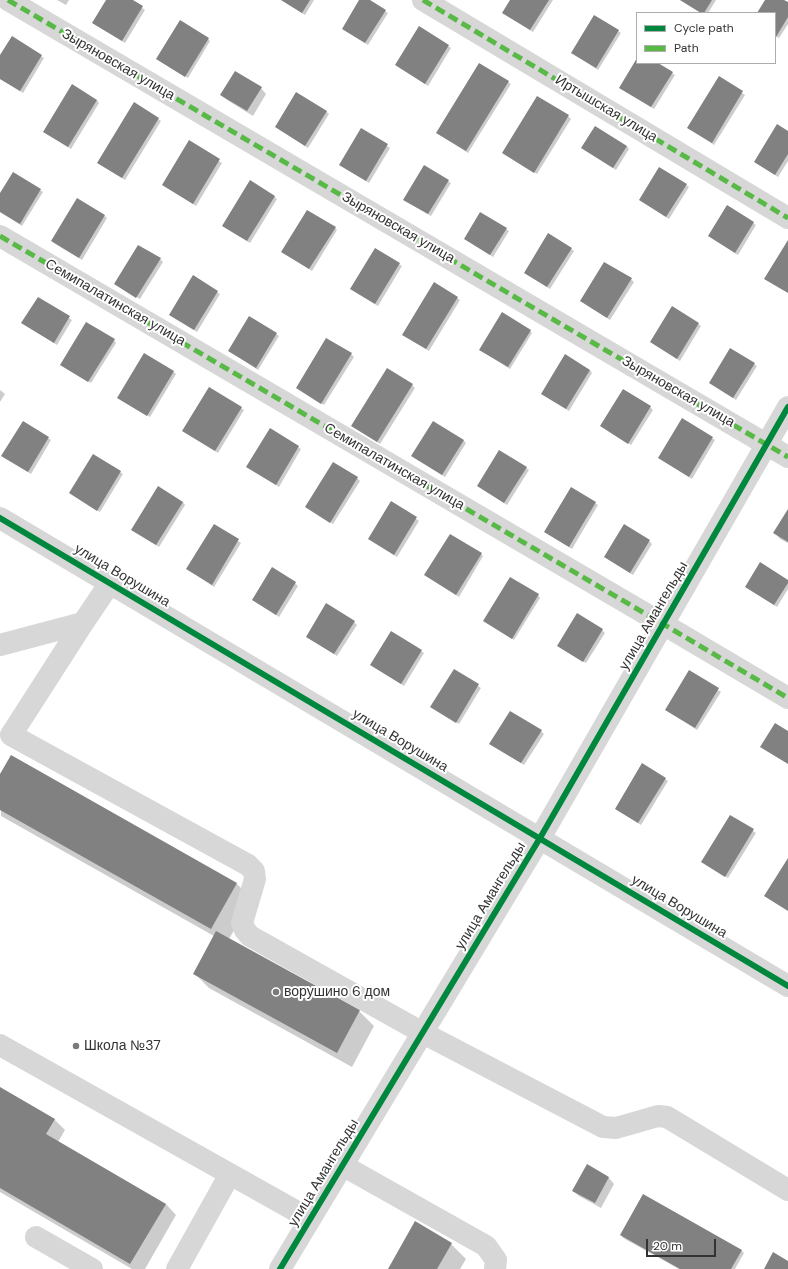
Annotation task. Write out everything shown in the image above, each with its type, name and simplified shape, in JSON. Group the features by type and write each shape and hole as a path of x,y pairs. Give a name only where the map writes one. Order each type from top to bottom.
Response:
{"street":[{"name":"Зыряновская улица","path":"8,0 788,457"},
{"name":"Иртышская улица","path":"424,0 788,218"},
{"name":"Семипалатинская улица","path":"0,236 788,698"},
{"name":"улица Амангельды","path":"280,1269 540,838 788,407"},
{"name":"улица Ворушина","path":"0,518 788,986"},
{"path":"110,583 5,732 248,865 254,871 255,879 242,923 250,936 423,1033 603,1127 616,1128 658,1116 667,1117 788,1190"},
{"path":"0,645 83,623"},
{"path":"0,1045 310,1219"},
{"path":"342,1165 486,1246 496,1260 495,1269"},
{"path":"177,1269 230,1174"},
{"path":"36,1237 92,1269"}],"building":[{"path":"106,0 133,0 143,6 122,41 92,23"},
{"path":"281,0 310,0 302,13"},
{"path":"359,0 370,0 386,10 365,43 342,29"},
{"path":"510,0 549,0 530,30 502,13"},
{"path":"680,0 712,0 705,12 699,12"},
{"path":"765,0 784,0 788,2 788,17 776,37 776,12 758,12"},
{"path":"594,15 619,30 596,68 571,53"},
{"path":"180,20 209,38 185,77 156,59"},
{"path":"419,26 449,45 425,84 395,65"},
{"path":"12,36 42,55 20,91 0,79 0,55"},
{"path":"636,60 636,64 660,64 673,72 651,107 619,88"},
{"path":"479,63 509,81 466,151 436,133"},
{"path":"235,71 262,87 247,111 220,95"},
{"path":"719,76 743,91 712,143 687,128"},
{"path":"72,84 97,100 68,147 43,132"},
{"path":"296,92 327,111 305,146 275,127"},
{"path":"537,96 569,115 534,173 502,153"},
{"path":"134,102 159,118 122,178 97,163"},
{"path":"777,124 788,131 788,154 775,175 754,162"},
{"path":"595,126 627,146 613,168 581,148"},
{"path":"361,128 388,144 366,181 339,165"},
{"path":"189,140 220,159 193,204 162,185"},
{"path":"424,165 449,180 428,214 403,200"},
{"path":"659,167 687,184 666,217 639,200"},
{"path":"13,172 41,189 20,224 0,212 0,193"},
{"path":"250,180 275,196 247,241 222,226"},
{"path":"77,198 105,215 79,258 51,241"},
{"path":"727,205 754,222 735,253 708,236"},
{"path":"307,210 336,227 309,269 281,252"},
{"path":"480,212 507,228 490,255 464,239"},
{"path":"548,233 572,248 547,287 524,273"},
{"path":"788,240 788,293 764,279"},
{"path":"138,245 161,258 136,298 114,284"},
{"path":"375,248 400,263 375,304 350,289"},
{"path":"604,262 632,278 607,318 580,301"},
{"path":"193,275 218,291 194,330 169,315"},
{"path":"434,282 458,297 426,349 402,335"},
{"path":"38,297 70,316 54,343 21,323"},
{"path":"672,306 699,323 677,359 650,342"},
{"path":"502,312 531,330 508,367 479,350"},
{"path":"249,316 277,333 256,368 228,351"},
{"path":"86,322 115,339 88,382 60,365"},
{"path":"326,338 352,353 321,404 296,388"},
{"path":"730,348 755,363 733,398 709,383"},
{"path":"144,353 174,371 147,416 117,398"},
{"path":"565,354 590,370 566,409 541,394"},
{"path":"387,368 413,384 377,442 351,426"},
{"path":"209,387 242,407 215,451 182,431"},
{"path":"623,389 651,406 628,444 600,426"},
{"path":"682,418 713,437 689,477 658,458"},
{"path":"23,421 49,437 28,472 1,456"},
{"path":"433,421 464,440 442,475 411,456"},
{"path":"270,428 299,446 276,485 246,467"},
{"path":"499,450 527,467 504,503 477,486"},
{"path":"93,454 121,471 97,511 69,493"},
{"path":"333,462 358,477 330,523 305,507"},
{"path":"158,486 183,502 156,545 131,530"},
{"path":"571,487 596,502 569,547 544,532"},
{"path":"391,501 417,517 394,555 368,539"},
{"path":"788,509 788,542 773,533"},
{"path":"214,524 239,539 212,585 186,569"},
{"path":"624,524 650,540 630,573 604,557"},
{"path":"450,534 482,553 456,595 424,575"},
{"path":"760,562 788,580 788,583 774,605 745,587"},
{"path":"272,567 296,582 276,615 252,600"},
{"path":"510,577 539,594 512,639 483,621"},
{"path":"326,603 355,621 334,654 306,637"},
{"path":"577,613 603,629 583,662 557,646"},
{"path":"391,631 422,650 401,684 370,665"},
{"path":"454,669 479,684 456,723 430,707"},
{"path":"689,670 719,688 695,728 665,710"},
{"path":"510,711 542,730 521,763 489,744"},
{"path":"775,723 788,731 788,764 760,747"},
{"path":"11,755 237,883 211,929 0,810 0,774"},
{"path":"642,763 666,778 638,823 615,809"},
{"path":"730,815 754,829 725,877 701,862"},
{"path":"788,858 788,911 764,896"},
{"name":"ворушино 6 дом","path":"216,931 360,1010 337,1053 193,974"},
{"path":"0,1087 55,1119 46,1134 166,1204 130,1264 0,1188"},
{"path":"587,1164 609,1177 595,1203 572,1191"},
{"path":"643,1194 742,1250 731,1269 680,1269 620,1235"},
{"path":"415,1221 452,1243 437,1269 388,1269"},
{"path":"773,1252 788,1261 788,1269 764,1269"}],"marked path":[{"path":"8,0 788,457"},
{"path":"423,0 788,218"},
{"path":"0,236 788,698"}],"cycle path":[{"path":"280,1269 540,838 788,407"},
{"path":"0,518 788,986"}],"place":[{"name":"ворушино 6 дом","path":"276,992"},
{"name":"Школа №37","path":"76,1046"}]}
